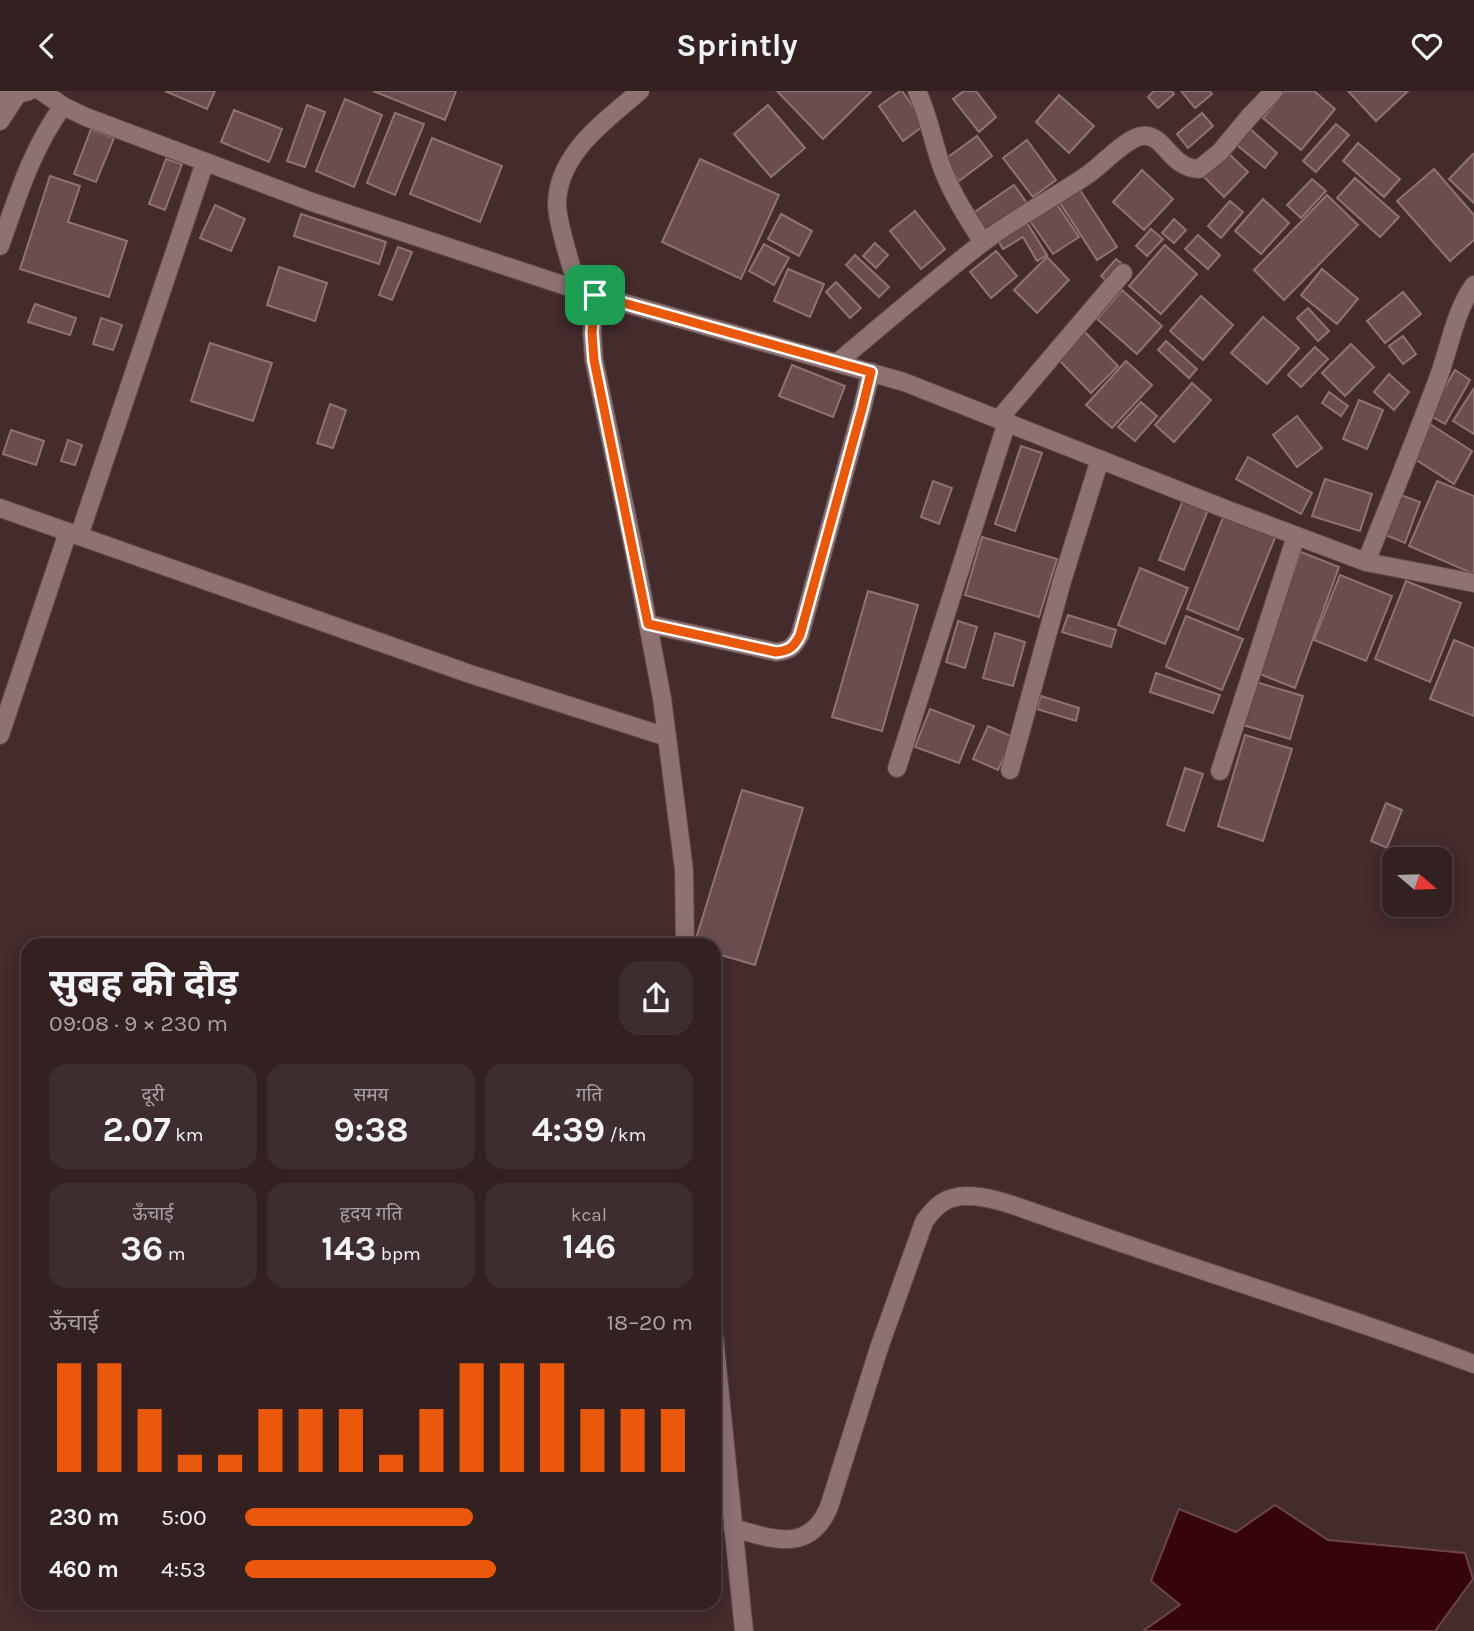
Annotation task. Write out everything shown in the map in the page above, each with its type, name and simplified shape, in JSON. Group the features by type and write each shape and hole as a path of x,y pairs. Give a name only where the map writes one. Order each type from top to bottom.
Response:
{"street":[{"path":"41,91 62,106 86,117 312,202 586,292 838,362 917,387 1366,562 1474,583"},
{"path":"640,91 589,137 568,163 559,186 557,208 586,292 594,360 655,660 684,870 685,938"},
{"path":"917,91 944,172 956,199 983,242"},
{"path":"838,362 983,242 1092,172 1136,138 1150,136 1183,166 1199,169 1220,152 1275,91"},
{"path":"0,121 15,95"},
{"path":"0,246 30,165 42,138 62,106"},
{"path":"0,734 74,534 205,162"},
{"path":"897,768 1003,420 1123,273"},
{"path":"1366,562 1438,378 1458,317 1474,285"},
{"path":"648,624 776,652 787,651 796,644 871,372"},
{"path":"1010,770 1062,581 1100,459"},
{"path":"0,508 470,674 667,737"},
{"path":"1220,771 1296,535"},
{"path":"733,1528 786,1541 803,1538 823,1520 878,1348 924,1222 940,1203 953,1197 990,1198 1025,1209 1474,1364"},
{"path":"721,1407 744,1631"}],"shaded area":[{"path":"1275,1505 1328,1540 1465,1553 1473,1579 1435,1631 1143,1631 1180,1605 1151,1581 1179,1509 1236,1532"}],"building":[{"path":"165,91 215,91 207,109"},
{"path":"373,91 456,91 445,120"},
{"path":"777,91 870,91 871,92 823,139"},
{"path":"900,91 926,124 903,141 879,106"},
{"path":"964,91 976,91 996,117 979,132 953,99"},
{"path":"1154,91 1172,91 1174,94 1158,108 1148,97"},
{"path":"1181,91 1210,91 1212,94 1195,108"},
{"path":"1285,91 1314,91 1335,109 1301,150 1263,118"},
{"path":"1348,91 1408,91 1376,121"},
{"path":"1059,95 1094,126 1069,153 1036,122"},
{"path":"345,99 382,115 354,187 316,171"},
{"path":"307,105 325,112 305,167 287,161"},
{"path":"768,105 805,148 771,177 734,134"},
{"path":"234,110 282,129 269,162 221,142"},
{"path":"395,113 424,124 395,195 367,183"},
{"path":"1202,113 1213,126 1188,148 1177,134"},
{"path":"1336,124 1349,135 1316,172 1303,161"},
{"path":"1247,126 1277,153 1265,168 1233,142"},
{"path":"91,129 114,138 96,182 74,174"},
{"path":"977,136 992,156 959,181 944,160"},
{"path":"432,138 502,166 480,222 410,194"},
{"path":"1027,140 1056,180 1033,197 1003,158"},
{"path":"1358,143 1400,179 1384,197 1343,161"},
{"path":"1226,151 1248,172 1224,197 1203,176"},
{"path":"1474,155 1474,203 1449,179"},
{"path":"166,159 182,164 165,210 149,204"},
{"path":"700,159 779,195 741,279 662,242"},
{"path":"1434,169 1474,215 1474,240 1450,261 1397,201"},
{"path":"1142,170 1173,199 1144,230 1113,202"},
{"path":"50,176 80,186 68,222 127,241 109,297 20,269"},
{"path":"1355,178 1399,217 1380,237 1337,198"},
{"path":"1312,179 1326,191 1301,218 1287,205"},
{"path":"1014,185 1027,203 985,231 973,213"},
{"path":"1080,190 1117,247 1097,260 1060,203"},
{"path":"1327,195 1358,225 1284,300 1254,270"},
{"path":"1263,199 1289,223 1261,254 1235,231"},
{"path":"1054,200 1079,237 1053,254 1028,218"},
{"path":"1230,201 1243,212 1221,238 1208,226"},
{"path":"215,205 245,219 231,251 200,238"},
{"path":"915,211 945,249 921,269 890,231"},
{"path":"301,214 386,242 379,264 294,236"},
{"path":"781,214 812,231 799,256 768,239"},
{"path":"1024,218 1047,255 1037,261 1023,237 1003,249 996,237"},
{"path":"1174,219 1186,230 1174,243 1162,233"},
{"path":"1151,229 1163,239 1147,256 1136,246"},
{"path":"1198,235 1220,255 1208,269 1185,249"},
{"path":"875,243 888,255 876,268 863,256"},
{"path":"764,244 789,258 774,285 749,271"},
{"path":"1165,245 1197,274 1161,314 1129,286"},
{"path":"398,247 412,252 392,300 379,295"},
{"path":"996,251 1017,276 991,298 970,272"},
{"path":"855,255 889,287 879,297 846,265"},
{"path":"1047,257 1069,280 1037,313 1014,290"},
{"path":"1116,259 1125,266 1110,284 1101,276"},
{"path":"279,267 327,283 315,321 267,305"},
{"path":"788,269 824,284 810,317 774,301"},
{"path":"1322,269 1358,299 1337,324 1301,295"},
{"path":"836,282 861,308 850,318 826,292"},
{"path":"1122,290 1162,326 1137,354 1097,319"},
{"path":"1403,292 1421,314 1385,343 1367,321"},
{"path":"1201,296 1233,325 1203,360 1170,331"},
{"path":"35,304 76,318 70,335 28,322"},
{"path":"1308,308 1329,331 1318,341 1297,318"},
{"path":"1263,317 1299,348 1267,384 1231,353"},
{"path":"101,318 122,325 113,350 93,344"},
{"path":"1082,329 1118,366 1091,393 1055,356"},
{"path":"1403,336 1416,354 1403,364 1389,346"},
{"path":"1166,341 1197,369 1189,378 1158,350"},
{"path":"210,343 272,363 253,421 191,401"},
{"path":"1351,344 1374,367 1345,396 1322,373"},
{"path":"1315,347 1328,359 1301,387 1288,375"},
{"path":"1126,361 1152,385 1112,428 1086,405"},
{"path":"792,365 845,386 833,417 779,396"},
{"path":"1455,370 1470,380 1445,424 1429,415"},
{"path":"1389,374 1409,392 1394,410 1374,392"},
{"path":"1192,383 1211,400 1174,442 1155,425"},
{"path":"1474,388 1474,434 1453,421"},
{"path":"1329,392 1348,406 1341,416 1322,403"},
{"path":"1359,400 1383,410 1367,449 1343,439"},
{"path":"1141,402 1157,416 1135,441 1118,427"},
{"path":"330,404 346,410 333,448 317,443"},
{"path":"1297,416 1322,448 1297,467 1273,435"},
{"path":"1430,424 1472,451 1454,484 1410,456"},
{"path":"11,430 44,441 36,465 3,454"},
{"path":"68,440 82,445 75,465 61,461"},
{"path":"1021,446 1042,453 1015,531 995,524"},
{"path":"1248,457 1312,493 1301,514 1236,479"},
{"path":"1325,479 1372,494 1360,531 1312,516"},
{"path":"933,481 952,488 939,524 921,517"},
{"path":"1437,481 1474,496 1474,574 1409,546"},
{"path":"1398,494 1420,502 1405,543 1383,534"},
{"path":"1185,495 1210,505 1184,570 1159,560"},
{"path":"1224,515 1276,535 1238,630 1187,609"},
{"path":"982,537 1057,559 1039,617 965,595"},
{"path":"1301,552 1339,567 1295,688 1257,673"},
{"path":"1140,568 1188,588 1165,644 1118,625"},
{"path":"1340,575 1392,596 1366,661 1314,640"},
{"path":"1406,581 1461,603 1430,682 1375,659"},
{"path":"868,591 918,605 882,731 832,717"},
{"path":"1068,615 1116,630 1111,647 1062,632"},
{"path":"1186,616 1243,639 1222,690 1166,667"},
{"path":"958,621 977,627 965,668 946,662"},
{"path":"995,633 1025,642 1013,686 983,678"},
{"path":"1454,640 1474,648 1474,716 1430,699"},
{"path":"1156,673 1220,695 1213,713 1150,692"},
{"path":"1256,682 1303,696 1290,739 1243,725"},
{"path":"1041,696 1079,708 1076,721 1037,709"},
{"path":"930,709 974,726 959,763 915,747"},
{"path":"988,726 1013,737 998,770 973,759"},
{"path":"1245,735 1292,749 1263,841 1218,826"},
{"path":"1185,768 1203,774 1184,831 1167,825"},
{"path":"742,790 803,808 755,965 721,955 721,938 696,938"},
{"path":"1386,803 1402,810 1387,847 1371,841"}],"route":[{"path":"595,295 871,372 800,635 796,644 787,651 776,652 648,624 594,360 592,318 595,295"}]}
